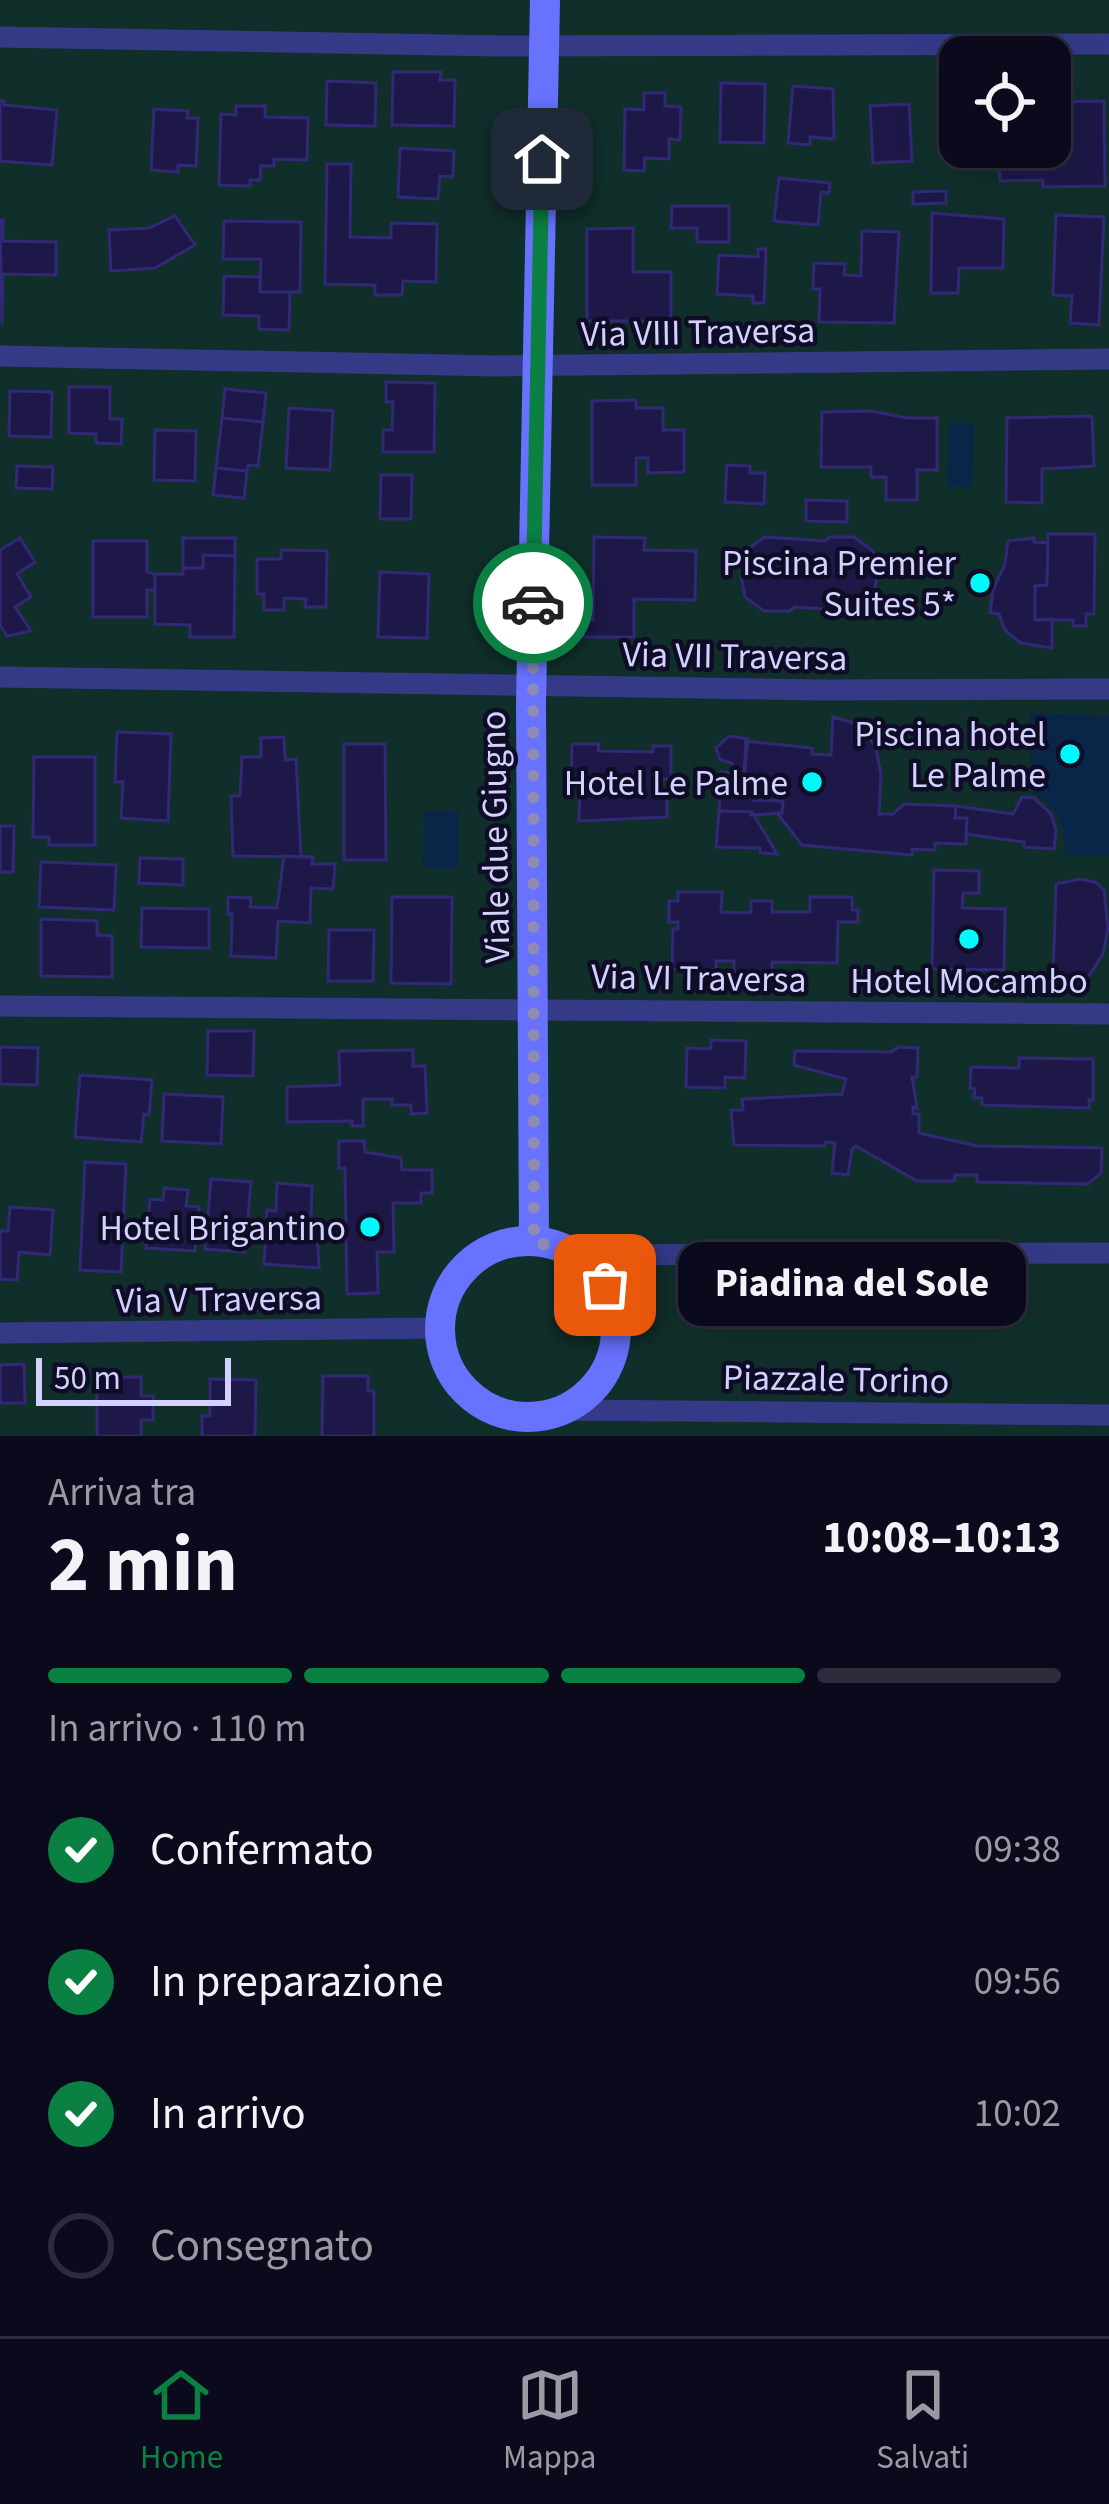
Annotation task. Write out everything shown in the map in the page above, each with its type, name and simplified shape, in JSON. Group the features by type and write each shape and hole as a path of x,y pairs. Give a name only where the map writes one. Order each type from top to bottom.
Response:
{"street":[{"name":"Viale due Giugno","path":"534,1241 532,685 544,0"},
{"path":"0,38 544,45 1109,44"},
{"name":"Via VIII Traversa","path":"0,356 536,366 1109,359"},
{"name":"Via VII Traversa","path":"0,676 1109,689"},
{"name":"Via VI Traversa","path":"0,1006 1109,1014"},
{"path":"576,1255 605,1285 616,1326 608,1367 597,1385 531,1427 473,1399 448,1367 439,1328 444,1300 458,1274 506,1243 534,1241 576,1255 1109,1253"},
{"name":"Via V Traversa","path":"0,1333 439,1328"},
{"name":"Piazzale Torino","path":"563,1410 1109,1414"}],"green space":[{"path":"0,0 1109,0 1109,1436 0,1436"}],"water":[{"path":"949,423 974,424 972,487 947,486"},
{"name":"Piscina hotel Le Palme","path":"1030,713 1109,716 1109,855 1065,855 1058,818 1032,792"},
{"path":"424,811 459,812 459,867 423,867"}],"building":[{"path":"393,72 441,72 440,80 455,80 454,126 392,125"},
{"path":"327,81 376,83 375,126 326,125"},
{"path":"721,83 765,84 764,143 720,142"},
{"path":"793,86 833,89 834,139 810,137 810,145 788,143"},
{"path":"644,93 665,93 665,106 681,107 680,140 669,139 669,159 645,158 644,171 624,170 625,109 644,110"},
{"path":"0,101 57,110 52,165 0,161"},
{"path":"1104,101 1105,186 1043,187 1043,180 1000,181 1000,168 1071,168 1071,102"},
{"path":"909,104 912,161 873,163 870,106"},
{"path":"236,106 265,106 265,117 308,118 307,160 274,159 274,166 261,166 260,180 250,180 250,186 219,185 221,114 236,115"},
{"path":"154,109 188,111 187,118 198,118 196,166 178,165 178,172 151,170"},
{"path":"400,148 454,151 453,177 440,176 438,199 398,197"},
{"path":"327,164 351,164 350,237 391,238 391,223 437,224 436,282 403,281 402,295 375,295 375,285 325,284"},
{"path":"779,178 830,183 829,193 821,192 818,225 774,221"},
{"path":"946,191 946,203 913,204 913,192"},
{"path":"672,206 729,206 729,242 697,242 697,228 671,228"},
{"path":"932,213 1004,219 1003,268 959,268 958,293 931,293"},
{"path":"1056,215 1104,217 1099,325 1070,323 1072,296 1053,295"},
{"path":"175,216 195,245 155,268 111,271 109,230 149,228"},
{"path":"0,220 3,241 56,242 56,275 3,274 2,325"},
{"path":"224,221 301,222 300,292 260,292 261,259 223,259"},
{"path":"633,228 633,272 671,272 671,321 587,321 587,229"},
{"path":"862,231 899,232 894,323 819,322 820,289 813,289 814,263 845,264 844,275 861,276"},
{"path":"758,249 766,249 764,303 753,303 753,296 717,294 719,255 758,257"},
{"path":"224,276 260,277 260,292 290,292 289,330 259,329 259,316 223,315"},
{"path":"386,382 435,383 434,452 383,452 383,430 392,430 393,402 386,402"},
{"path":"69,387 110,387 110,419 122,419 121,444 96,443 96,434 69,433"},
{"path":"225,389 266,393 263,422 222,418"},
{"path":"10,391 52,392 51,437 9,436"},
{"path":"636,400 636,408 663,408 663,430 684,430 684,472 648,473 648,458 636,458 636,485 592,485 592,401"},
{"path":"289,408 333,411 330,470 286,468"},
{"path":"822,412 937,418 937,470 917,470 917,500 886,500 886,477 871,477 871,467 821,467"},
{"path":"1092,416 1094,466 1042,469 1042,503 1006,502 1007,418"},
{"path":"222,418 263,422 258,466 248,465 247,471 216,468"},
{"path":"155,430 196,431 195,481 154,480"},
{"path":"727,465 750,466 750,473 765,473 764,504 725,502"},
{"path":"17,466 53,467 52,489 16,488"},
{"path":"216,468 247,471 244,498 213,495"},
{"path":"381,475 412,475 411,519 380,519"},
{"path":"806,500 847,501 847,522 806,521"},
{"path":"1048,534 1095,534 1094,614 1086,614 1086,626 1073,626 1073,620 1035,620 1035,586 1047,585"},
{"path":"594,537 645,538 644,550 696,551 695,600 634,599 634,637 583,637 583,620 593,620"},
{"path":"765,537 825,541 854,537 873,551 878,572 873,597 854,611 795,607 764,611 745,597 741,576 745,551"},
{"path":"20,538 35,562 17,574 31,597 15,607 31,631 7,636 0,625 0,550"},
{"path":"183,538 235,538 235,556 203,555 203,568 183,568"},
{"path":"1034,538 1034,542 1048,543 1047,585 1035,586 1035,620 1052,619 1052,648 1021,643 1005,630 999,614 990,613 1008,541"},
{"path":"93,541 147,541 147,572 155,574 155,590 147,590 147,617 93,617"},
{"path":"281,550 327,551 326,607 305,607 306,599 284,598 284,610 264,610 264,594 257,594 257,559 281,559"},
{"path":"203,555 235,556 234,637 190,637 190,625 155,624 155,574 203,568"},
{"path":"380,572 429,574 427,638 378,637"},
{"name":"Hotel Le Palme","path":"833,717 861,725 876,748 881,775 879,814 893,814 904,804 956,806 955,818 967,818 966,844 935,843 935,850 912,849 912,855 802,845 777,813 782,813 783,801 753,800 754,791 743,790 746,741 812,748 812,754 831,755"},
{"path":"117,732 171,734 168,821 121,818 123,782 115,782"},
{"path":"729,736 748,739 743,790 754,791 753,800 783,801 782,813 719,811 721,772 732,773 732,763 720,760 716,748"},
{"path":"284,737 285,760 296,759 301,857 233,856 231,796 240,796 242,757 261,757 261,738"},
{"path":"344,744 385,744 386,860 344,860"},
{"path":"572,744 599,744 598,751 653,752 653,746 671,746 671,779 660,779 660,789 667,790 667,817 579,821 580,786 571,785"},
{"path":"34,757 95,757 95,845 49,845 49,837 33,837"},
{"path":"1022,797 1034,798 1051,814 1056,830 1054,849 966,834 967,818 955,818 956,806 1013,814"},
{"path":"719,811 752,812 777,854 760,853 760,848 716,847"},
{"path":"0,826 14,826 13,872 0,872"},
{"path":"284,856 335,864 333,889 311,888 310,923 278,921 276,958 231,956 228,897 251,898 250,907 277,908"},
{"path":"140,858 183,859 183,885 139,883"},
{"path":"41,862 116,865 114,910 39,907"},
{"name":"Hotel Mocambo","path":"934,870 979,871 979,893 963,893 962,908 1005,909 1004,970 932,969"},
{"path":"1080,879 1104,890 1108,928 1103,954 1088,977 1053,979 1056,884"},
{"path":"678,892 722,892 721,912 751,913 751,901 772,901 772,912 810,912 810,897 852,897 858,922 838,922 837,963 772,962 772,972 734,972 734,961 716,961 716,970 672,969 673,929 678,929 678,922 669,922 669,901 678,901"},
{"path":"392,897 452,897 451,984 391,983"},
{"path":"142,908 209,909 209,948 141,947"},
{"path":"41,919 97,921 97,935 112,936 112,977 41,976"},
{"path":"329,930 374,930 373,981 328,981"},
{"path":"208,1031 254,1031 253,1076 207,1075"},
{"path":"711,1040 746,1041 745,1078 725,1077 725,1088 686,1087 687,1048 711,1049"},
{"path":"0,1047 38,1048 37,1085 0,1084"},
{"path":"898,1047 918,1048 917,1077 912,1077 919,1133 977,1146 1102,1148 1101,1173 1088,1184 977,1182 977,1175 955,1175 954,1181 917,1181 856,1146 848,1175 832,1173 835,1143 734,1145 731,1110 743,1110 742,1099 842,1094 846,1079 794,1065 795,1051 892,1052"},
{"path":"413,1050 413,1066 425,1066 427,1113 411,1114 411,1105 392,1105 392,1099 363,1099 363,1126 352,1126 352,1121 287,1122 287,1087 340,1085 339,1051"},
{"path":"1019,1058 1093,1059 1089,1108 982,1105 982,1098 974,1098 971,1067 1019,1068"},
{"path":"80,1075 152,1080 141,1142 75,1137"},
{"path":"164,1094 223,1097 221,1144 162,1141"},
{"name":"Hotel Brigantino","path":"339,1141 364,1141 365,1152 401,1158 402,1170 432,1170 432,1193 421,1193 421,1203 393,1203 394,1252 377,1252 378,1293 347,1294 345,1168 339,1168"},
{"path":"85,1162 126,1164 121,1272 80,1270"},
{"path":"211,1179 251,1182 245,1252 205,1249"},
{"path":"277,1183 312,1186 311,1217 317,1228 319,1268 264,1264 267,1210 276,1211"},
{"path":"164,1188 188,1190 186,1206 199,1207 195,1251 146,1248 150,1199 163,1200"},
{"path":"10,1207 53,1210 50,1255 19,1252 17,1280 0,1279 0,1231 8,1231"},
{"path":"24,1364 25,1403 0,1403 0,1365"},
{"path":"323,1376 368,1376 368,1391 374,1391 374,1436 322,1436"},
{"path":"97,1377 141,1377 141,1396 153,1396 153,1420 141,1420 141,1436 97,1436"},
{"path":"210,1379 256,1380 255,1436 202,1436 202,1416 210,1416"}],"way so far":[{"path":"533,603 534,1241 576,1255 605,1285"}],"place":[{"name":"Piscina Premier Suites 5*","path":"980,583"},
{"name":"Piscina hotel Le Palme","path":"1070,754"},
{"name":"Hotel Le Palme","path":"812,782"},
{"name":"Hotel Mocambo","path":"969,939"},
{"name":"Hotel Brigantino","path":"370,1227"},
{"name":"Piadina del Sole","path":"605,1285"}],"route":[{"path":"533,603 542,159"}]}
